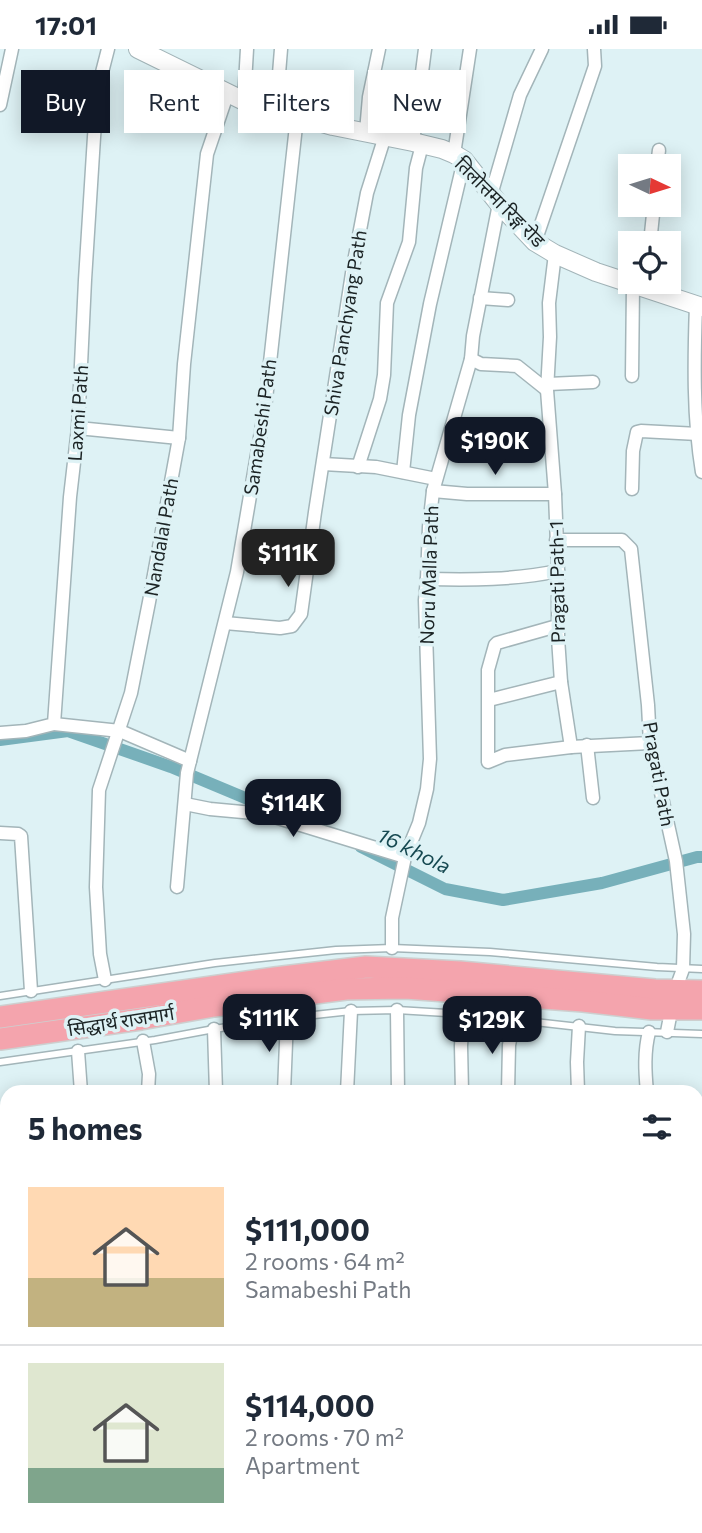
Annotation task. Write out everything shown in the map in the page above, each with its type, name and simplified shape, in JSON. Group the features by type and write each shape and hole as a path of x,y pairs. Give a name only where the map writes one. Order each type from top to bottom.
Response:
{"highway":[{"name":"सिद्धार्थ राजमार्ग","path":"0,1017 366,967 405,968 655,991 702,1009"},
{"name":"सिद्धार्थ राजमार्ग","path":"0,1039 279,996 346,989 387,987 673,1000 702,991"}],"street":[{"path":"0,105 4,63 12,49"},
{"name":"Laxmi Path","path":"54,724 69,510 78,428 98,87 108,49"},
{"name":"तिलोत्तमा रिङ्ग रोड","path":"138,49 236,97"},
{"name":"Nandalal Path","path":"105,980 100,954 96,887 99,790 131,693 179,438 184,364 207,154 236,97 247,49"},
{"path":"279,70 281,49"},
{"path":"366,132 369,97 379,49"},
{"path":"358,467 380,399 384,375 387,303 408,242 414,203 425,49"},
{"path":"402,472 409,415 459,157 470,49"},
{"name":"Noru Malla Path","path":"393,948 393,918 405,857 419,823 427,789 430,759 425,600 434,485 471,359 495,199 520,95 542,49"},
{"path":"535,242 595,66 594,49"},
{"name":"तिलोत्तमा रिङ्ग रोड","path":"354,130 442,149 459,157 535,242 596,272 618,278"},
{"name":"Samabeshi Path","path":"177,887 189,767 237,572 265,408 295,133"},
{"name":"Shiva Panchyang Path","path":"225,623 280,628 292,626 301,614 353,267 367,193 385,136"},
{"path":"658,154 659,150"},
{"name":"Pragati Path-1","path":"555,254 549,303 548,387 558,571 557,626 561,683 570,747"},
{"path":"632,376 641,294"},
{"name":"तिलोत्तमा रिङ्ग रोड","path":"666,294 699,306"},
{"path":"480,298 508,300"},
{"path":"699,306 694,390 702,472"},
{"path":"471,359 481,364 517,366 548,387 593,381"},
{"path":"78,428 179,438"},
{"path":"632,489 632,451 636,432 698,434"},
{"path":"323,464 376,467 402,472 467,494 555,495"},
{"name":"Pragati Path","path":"556,540 622,540 631,548 650,743 676,861 684,934 683,969 667,1032"},
{"path":"428,579 495,580 558,571"},
{"path":"557,626 497,642 495,645 488,670 488,762 505,755 587,745 650,743"},
{"path":"489,700 561,683"},
{"path":"0,733 26,731 54,724 120,731 189,767"},
{"path":"587,745 593,798"},
{"path":"185,804 265,814 405,857"},
{"path":"0,833 22,836 31,991"},
{"path":"397,1010 398,1085"},
{"path":"347,1085 351,1011"},
{"path":"462,1085 463,1014"},
{"path":"284,1085 288,1018"},
{"path":"508,1085 509,1045 514,1020"},
{"path":"578,1085 579,1026"},
{"path":"215,1029 216,1085"},
{"path":"646,1085 646,1045 649,1032"},
{"path":"143,1041 148,1085"},
{"path":"78,1051 80,1085"}],"lane":[{"path":"0,996 229,962 336,950 393,948 490,953 702,969"},
{"path":"0,1062 288,1018 351,1011 397,1010 463,1014 615,1031 702,1034"}],"waterway":[{"name":"16 khola","path":"0,740 68,731 171,767 293,818"},
{"name":"16 khola","path":"361,847 445,889 503,900 602,883 702,857"}]}
